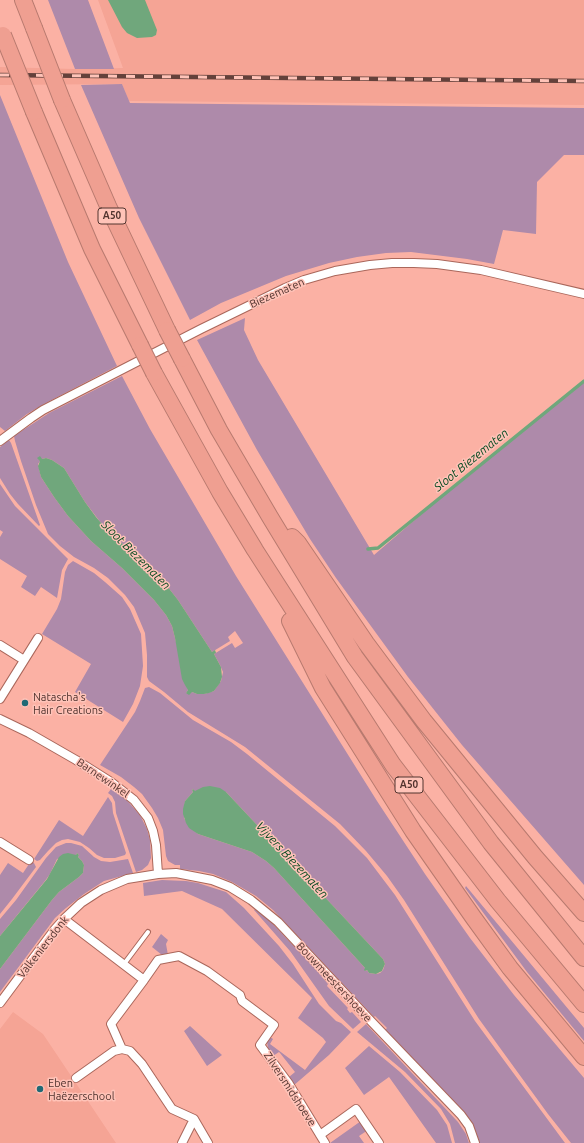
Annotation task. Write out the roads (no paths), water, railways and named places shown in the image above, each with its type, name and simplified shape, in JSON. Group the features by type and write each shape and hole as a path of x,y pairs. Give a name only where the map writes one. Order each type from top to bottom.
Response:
{"highway":[{"name":"A50","path":"23,0 62,100 108,206 167,330 219,430 355,657 491,843 584,958"},
{"name":"A50","path":"1,32 92,249 154,373 220,492 255,550 393,765 498,901 584,1004"},
{"name":"A50","path":"270,517 298,543 366,643 424,721 535,857 584,913"},
{"name":"A50","path":"255,550 323,688 413,831 510,968 584,1057"}],"street":[{"name":"Biezematen","path":"0,441 43,410 201,329 285,288 304,280 336,271 392,263 414,262 436,264 481,270 584,294"},
{"path":"0,699 38,638"},
{"path":"0,645 24,660"},
{"name":"Barnewinkel","path":"0,718 76,760 111,782 134,800 141,807 148,818 153,831 156,845 158,874"},
{"path":"0,842 29,860"},
{"name":"Bouwmeestershoeve","path":"158,874 176,873 212,880 230,887 265,910 461,1115 469,1126 475,1143"},
{"name":"Valkeniersdonk","path":"0,1003 55,929 81,903 110,886 128,879 158,874"},
{"path":"64,919 144,980 111,1024 122,1049"},
{"name":"Zilversmidshoeve","path":"144,980 158,960 179,956 207,971 240,995 242,1001 274,1025 260,1044 289,1084 325,1143"},
{"path":"76,1078 114,1051 122,1049 130,1051 142,1064 172,1109 194,1119 208,1143"},
{"name":"Zilversmidshoeve","path":"320,1135 356,1109 379,1143"},
{"path":"182,1143 194,1119"}],"lane":[{"path":"124,964 148,932"}],"waterway":[{"name":"Sloot Biezematen","path":"368,549 378,548 584,381"}],"railway":[{"path":"0,75 584,81"}],"place":[{"name":"Natascha's Hair Creations","path":"25,703"},
{"name":"Eben Haëzerschool","path":"40,1089"}],"water label":[{"name":"Vijvers Biezematen","path":"292,860"}]}
